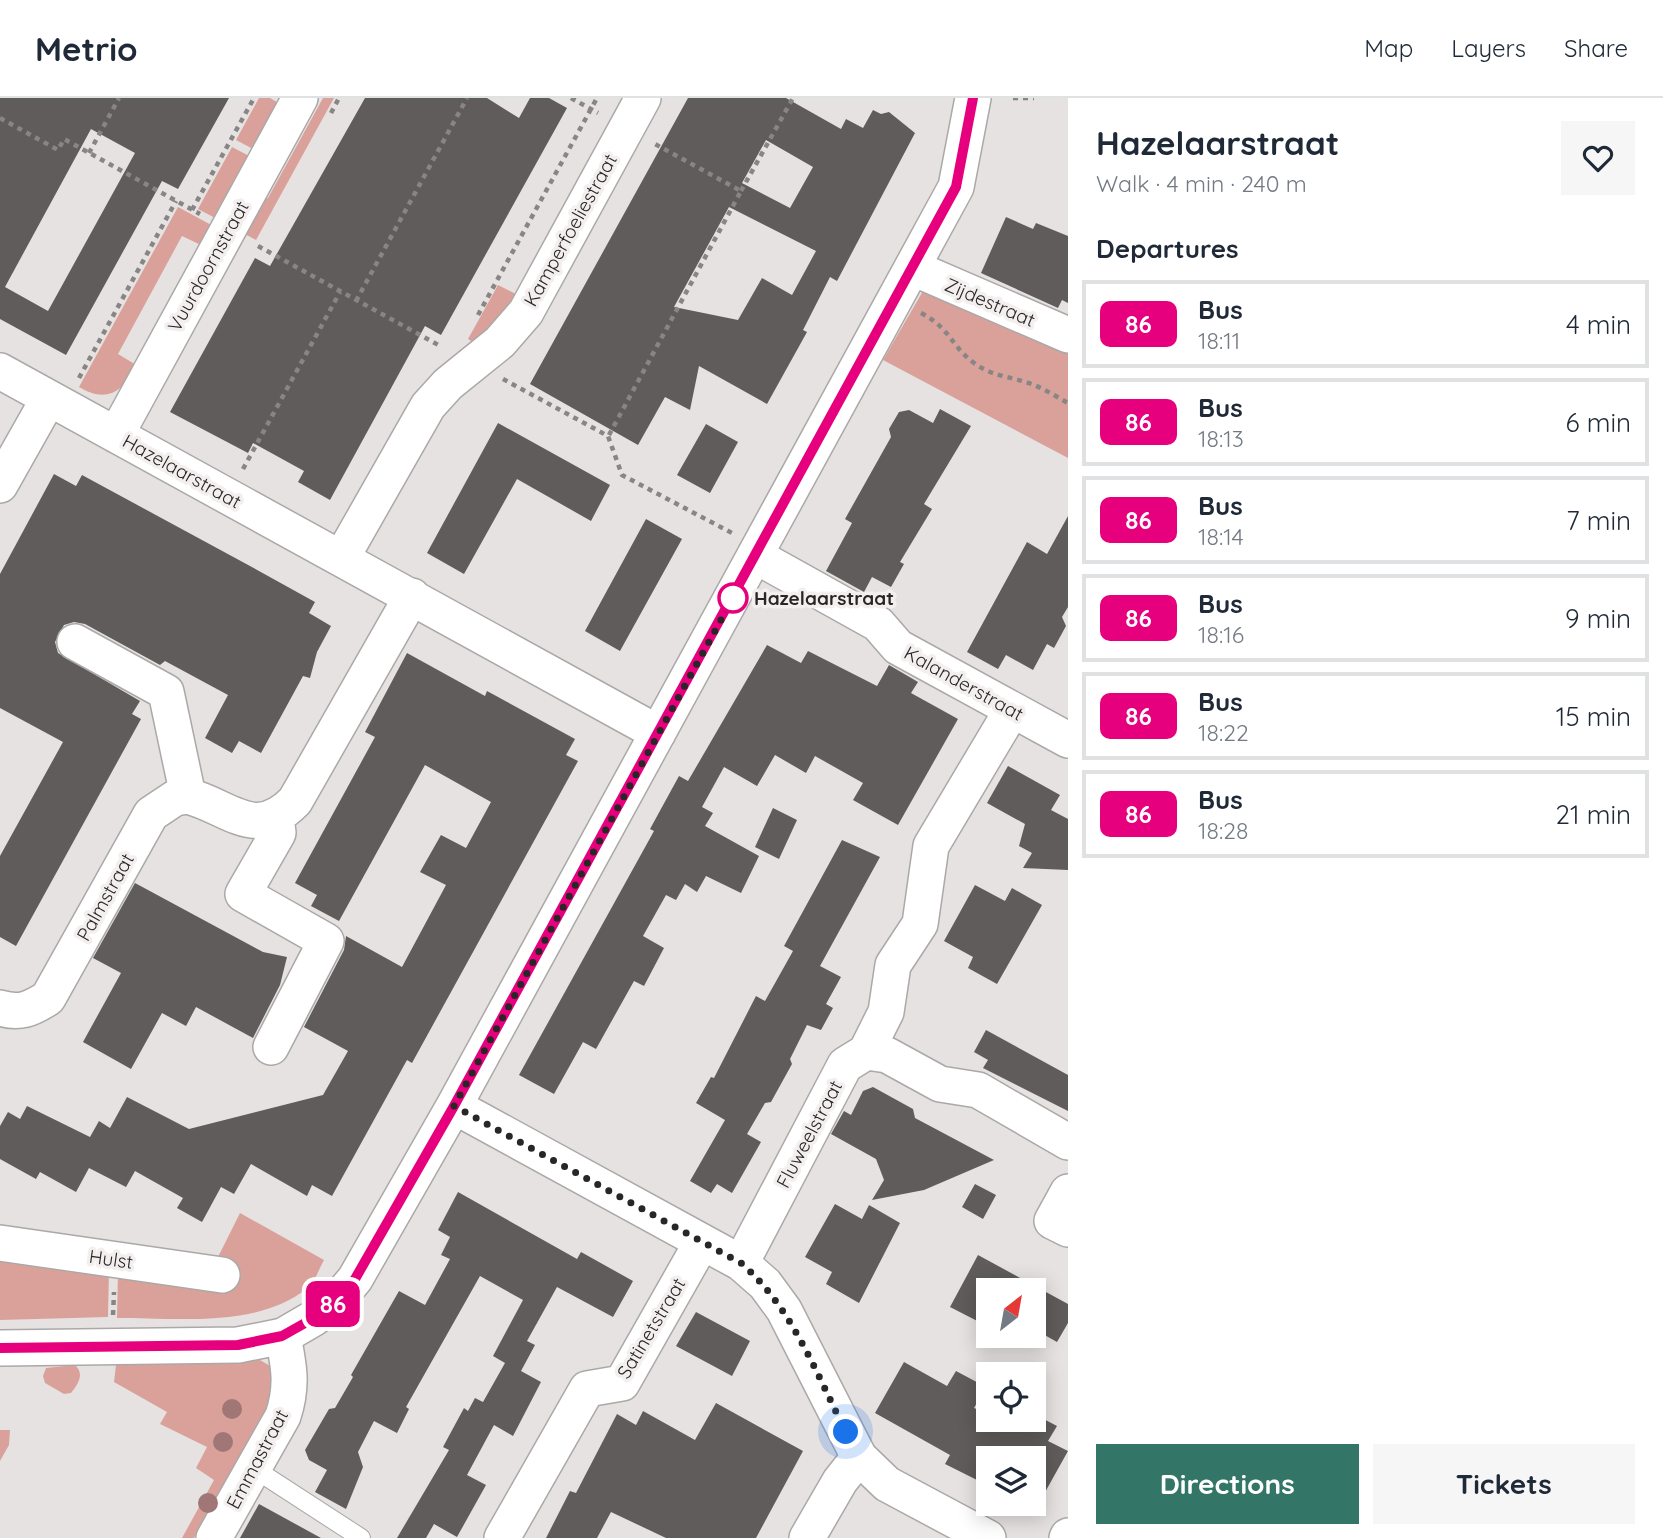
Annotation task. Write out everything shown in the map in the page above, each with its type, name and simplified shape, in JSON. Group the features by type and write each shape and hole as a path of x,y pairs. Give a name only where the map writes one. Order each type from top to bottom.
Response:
{"street":[{"name":"Vuurdoornstraat","path":"116,435 243,238 300,98"},
{"name":"Kamperfoeliestraat","path":"342,558 428,406 448,384 500,342 526,312 643,98"},
{"path":"0,1348 111,1349 238,1345 282,1336 334,1304 355,1279 454,1106 956,187 973,98"},
{"name":"Zijdestraat","path":"913,268 1068,335"},
{"name":"Hazelaarstraat","path":"0,371 658,733"},
{"path":"0,485 56,402"},
{"name":"Kalanderstraat","path":"758,552 878,624 898,647 1012,710 1067,736"},
{"path":"75,642 166,692 188,796 246,821 259,822 276,817 295,802 412,596"},
{"name":"Fluweelstraat","path":"741,1263 845,1065 866,1052 886,1012 893,965 920,923 931,846 1012,710"},
{"name":"Palmstraat","path":"15,1009 48,998 151,814 175,798 188,796"},
{"path":"271,1047 326,942 243,894 278,832 276,817"},
{"path":"866,1052 887,1055 940,1084 978,1090 1068,1142"},
{"path":"454,1106 741,1263 765,1284 784,1310 859,1457 887,1484 988,1538"},
{"path":"1068,1192 1052,1221 1068,1229"},
{"name":"Satinetstraat","path":"502,1538 587,1389 622,1383 702,1242"},
{"name":"Hulst","path":"0,1243 222,1275"},
{"name":"Emmastraat","path":"214,1538 283,1416 290,1396 292,1378 282,1336"},
{"path":"807,1538 840,1481 859,1457"}],"lane":[{"path":"251,1471 267,1477 361,1538"}],"path":[{"path":"89,153 119,98"},
{"path":"192,210 254,98"},
{"path":"327,121 339,98"},
{"path":"356,301 467,98"},
{"path":"571,98 741,191"},
{"path":"475,320 597,98"},
{"path":"608,436 793,98"},
{"path":"1013,98 1034,98"},
{"path":"0,118 58,150 64,139 356,301 608,436 622,475 758,552"},
{"path":"56,402 176,201"},
{"path":"243,238 264,235"},
{"path":"228,496 340,292"},
{"path":"896,299 938,322 963,354 978,367 996,376 1033,384 1068,403"},
{"path":"111,1349 115,1260"}],"shaded area":[{"path":"259,98 270,98 282,105 257,151 236,140"},
{"path":"323,98 334,98 256,240 239,231 254,203 268,198"},
{"path":"232,147 253,158 219,220 198,209"},
{"path":"178,207 215,227 203,246 182,236 118,354 138,366 126,382 106,394 89,392 79,387"},
{"path":"498,285 522,297 479,346 468,339"},
{"path":"923,291 1068,350 1068,458 883,360"},
{"path":"240,1213 324,1260 310,1285 288,1301 266,1310 242,1315 190,1319 117,1318 118,1272 215,1263"},
{"path":"0,1256 109,1270 108,1317 0,1320"},
{"path":"260,1360 277,1370 269,1414 263,1414 194,1538 182,1538 214,1480 196,1468 207,1447 160,1424 167,1412 114,1382 116,1365"},
{"path":"75,1365 80,1375 71,1393 64,1394 45,1383 43,1376 46,1368"},
{"path":"0,1430 10,1430 9,1445 0,1461"}],"building":[{"path":"0,98 229,98 178,189 162,181 66,355 0,319","holes":["91,129 135,153 48,311 5,287"]},
{"path":"365,98 487,98 519,118 530,98 549,98 567,108 441,335 425,326 330,500 298,482 304,471 253,443 248,453 170,412 255,258 270,266"},
{"path":"688,98 786,98 841,129 846,119 863,128 873,110 881,114 889,112 915,133 837,281 830,277 803,330 807,332 767,404 699,366 690,410 665,397 638,445 530,384","holes":["766,140 813,167 790,208 742,183","729,207 816,251 792,295 762,278 738,320 674,307"]},
{"path":"1006,217 1033,229 1036,223 1068,236 1068,303 1062,300 1058,308 981,273"},
{"path":"940,409 971,426 924,504 932,509 900,562 904,564 891,587 872,577 864,592 826,571 852,523 845,519 891,437 889,429 899,412 909,410 933,423"},
{"path":"498,423 610,485 591,521 517,479 464,574 427,553"},
{"path":"706,424 738,442 710,493 677,475"},
{"path":"54,474 76,486 82,475 250,566 315,602 309,613 331,626 317,652 310,678 303,676 261,753 239,741 232,753 205,738 228,695 165,661 160,665 85,624 74,622 64,625 55,642 58,653 140,701 132,714 141,719 16,946 0,937 0,856 63,742 0,708 0,574"},
{"path":"1068,516 1068,607 1062,617 1066,626 1054,648 1047,644 1033,670 1006,655 998,669 967,652 1027,542 1047,554"},
{"path":"646,519 682,539 620,651 585,631"},
{"path":"767,645 801,663 808,651 877,686 889,665 918,682 911,693 958,719 898,825 853,800 863,783 815,756 806,773 775,755 757,786 724,767 702,807 713,813 705,826 759,856 741,893 706,876 697,892 685,884 676,900 666,895 643,936 664,948 644,986 634,981 596,1049 583,1042 554,1094 519,1075 654,831 650,829 679,776 688,781"},
{"path":"407,653 485,696 487,691 575,739 566,755 578,761 412,1063 407,1060 332,1196 312,1185 307,1196 251,1164 234,1194 221,1187 202,1222 177,1208 183,1198 135,1171 126,1187 89,1168 76,1192 40,1172 36,1179 0,1159 0,1126 8,1112 20,1119 27,1106 90,1137 99,1121 110,1128 127,1097 189,1129 323,1095 348,1051 304,1027 344,950 346,936 402,967 446,885 420,872 441,835 466,848 491,802 425,765 339,921 311,906 317,895 295,883 375,737 365,732"},
{"path":"1008,766 1060,795 1051,810 1068,819 1068,870 1023,868 1032,853 1019,846 1025,824 987,803"},
{"path":"773,808 797,820 779,859 755,847"},
{"path":"842,840 880,857 820,966 841,977 826,1004 833,1008 821,1030 807,1025 790,1059 792,1064 771,1102 765,1103 747,1134 761,1142 732,1193 717,1184 711,1193 690,1181 725,1120 696,1103 711,1077 714,1078 756,996 765,1001 793,951 784,946"},
{"path":"135,883 263,952 287,957 280,985 253,1038 196,1007 186,1026 162,1013 131,1069 83,1042 121,973 93,958"},
{"path":"975,885 1005,901 1012,888 1042,905 997,984 968,968 973,957 944,941"},
{"path":"986,1030 1068,1075 1068,1111 983,1068 988,1060 974,1052"},
{"path":"873,1087 913,1109 915,1118 994,1160 924,1190 872,1200 884,1180 876,1159 831,1134 844,1111 851,1115 863,1091"},
{"path":"975,1184 996,1195 983,1219 962,1207"},
{"path":"458,1192 577,1259 581,1252 633,1281 613,1317 557,1287 527,1341 535,1345 521,1371 541,1382 513,1436 494,1425 467,1475 486,1485 457,1537 434,1524 426,1538 397,1538 449,1450 443,1447 464,1408 468,1411 475,1398 483,1402 505,1363 493,1356 523,1300 480,1276 406,1407 409,1409 397,1433 374,1421 358,1452 363,1467 346,1509 315,1492 327,1470 309,1460 305,1450 329,1409 335,1408 399,1291 425,1305 450,1259 441,1255 450,1237 438,1230"},
{"path":"835,1204 862,1219 869,1205 900,1223 859,1303 826,1284 832,1272 805,1257"},
{"path":"978,1255 1020,1278 976,1278 976,1320 950,1307"},
{"path":"1046,1292 1068,1304 1068,1323 1057,1342 1046,1336"},
{"path":"696,1312 750,1341 732,1376 676,1346"},
{"path":"904,1362 947,1386 956,1371 976,1382 976,1432 1046,1432 1046,1420 1057,1426 1048,1441 1068,1451 1046,1490 1046,1446 976,1446 976,1480 945,1464 950,1455 875,1413"},
{"path":"716,1403 803,1451 756,1538 666,1538 611,1512 597,1538 546,1538 570,1491 576,1493 617,1414 636,1425 643,1411 695,1440"},
{"path":"259,1504 321,1538 240,1538"}],"bus line":[{"name":"86","path":"0,1348 111,1349 238,1345 282,1336 314,1318 334,1304 355,1279 454,1106 956,187 973,98"}],"place":[{"name":"Hazelaarstraat","path":"733,598"}],"route":[{"path":"733,598 454,1106 741,1263 765,1284 784,1310 846,1432"}]}
